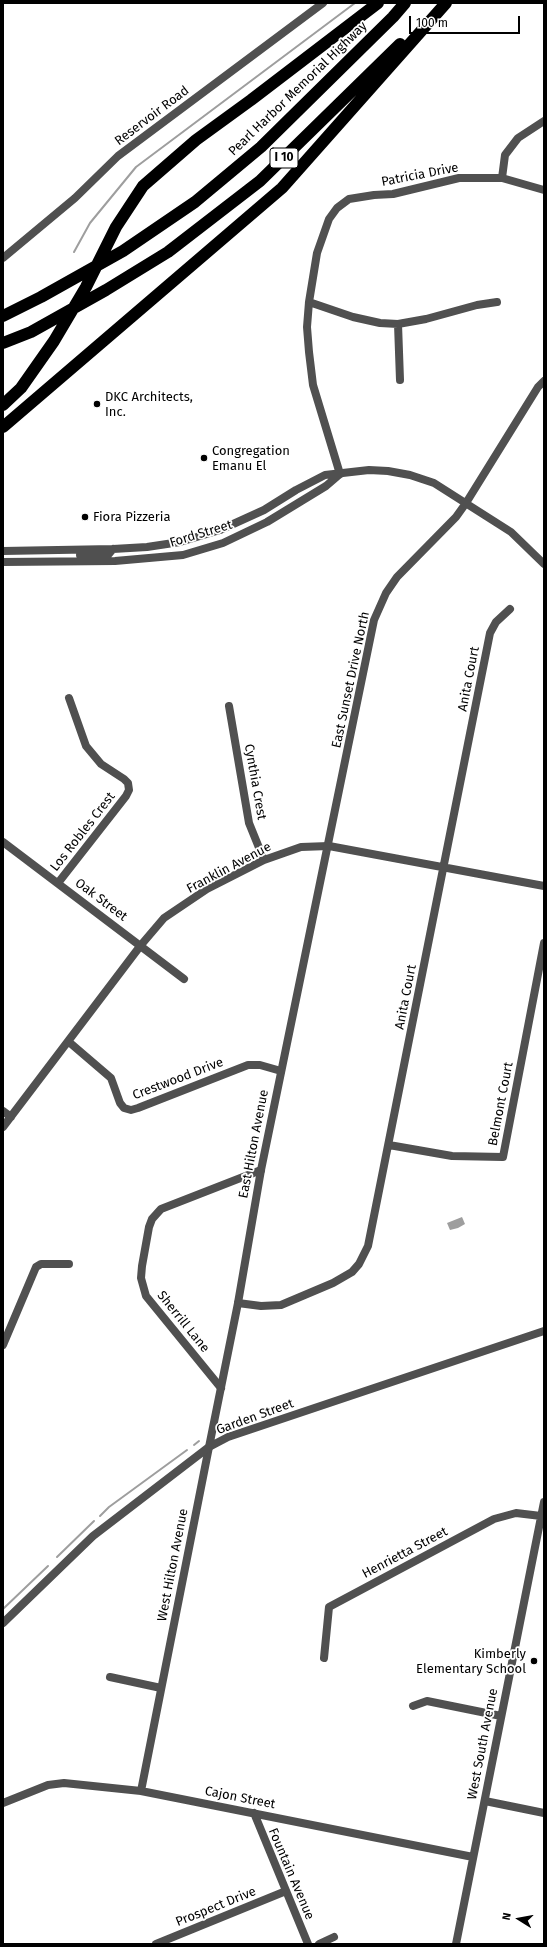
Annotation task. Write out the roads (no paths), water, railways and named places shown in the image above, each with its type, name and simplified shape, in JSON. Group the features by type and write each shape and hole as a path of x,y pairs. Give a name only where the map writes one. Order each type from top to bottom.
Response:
{"highway":[{"path":"3,405 21,388 54,341 86,287 116,227 143,186 196,140 257,96 378,3"},
{"name":"Pearl Harbor Memorial Highway","path":"3,316 41,297 123,251 195,202 261,147 405,3"},
{"name":"I 10","path":"3,343 31,332 106,290 168,252 260,181 442,3"},
{"path":"3,426 282,188 446,3"}],"street":[{"name":"Reservoir Road","path":"3,258 75,198 118,156 323,3"},
{"path":"502,178 505,155 518,138 544,120"},
{"name":"Patricia Drive","path":"340,474 313,384 309,352 308,302 317,253 322,235 329,219 337,208 349,199 393,194 459,178 502,178 544,190"},
{"path":"308,302 353,317 380,323 398,324 426,319 477,305 497,302"},
{"path":"398,324 400,380"},
{"name":"East Sunset Drive North","path":"329,846 374,620 381,604 397,577 456,517 538,387 544,381"},
{"name":"Ford Street","path":"3,551 113,549 147,547 180,542 220,530 264,510 296,490 325,475 369,470 388,471 410,475 434,483 511,532 544,564"},
{"name":"Ford Street","path":"3,562 115,561 183,555 223,543 268,522 326,486 340,474"},
{"path":"73,561 80,555 108,555 113,549"},
{"name":"Anita Court","path":"238,1303 261,1306 281,1305 345,1277 359,1264 368,1246 490,633 496,622 510,609"},
{"name":"Los Robles Crest","path":"58,883 126,796 129,790 128,783 101,764 86,746 69,698"},
{"name":"Cynthia Crest","path":"229,706 249,823 264,860"},
{"name":"Oak Street","path":"3,842 184,979"},
{"name":"Franklin Avenue","path":"3,1127 69,1042 141,945 164,918 207,889 264,860 301,847 329,846 544,886"},
{"name":"East Hilton Avenue","path":"209,1447 238,1303 261,1170 329,846"},
{"name":"Belmont Court","path":"389,1145 452,1156 503,1157 544,943"},
{"name":"Crestwood Drive","path":"69,1042 111,1078 120,1104 124,1108 130,1110 248,1064 260,1065 281,1071"},
{"path":"3,1111 11,1117"},
{"name":"Sherrill Lane","path":"221,1388 146,1296 141,1278 149,1227 152,1219 161,1209 261,1170"},
{"path":"3,1345 36,1267 41,1264 69,1264"},
{"name":"Garden Street","path":"3,1623 94,1536 209,1447 228,1438 544,1331"},
{"name":"West Hilton Avenue","path":"141,1791 209,1447"},
{"name":"West South Avenue","path":"456,1944 485,1801 500,1716 544,1502"},
{"name":"Henrietta Street","path":"324,1658 329,1607 494,1518 516,1513 541,1516"},
{"path":"110,1677 161,1688"},
{"path":"413,1706 427,1701 500,1716"},
{"name":"Cajon Street","path":"3,1804 48,1785 64,1783 141,1791 473,1857"},
{"path":"485,1801 544,1813"},
{"name":"Fountain Avenue","path":"254,1813 308,1944"},
{"name":"Prospect Drive","path":"156,1944 286,1891"},
{"path":"319,1944 334,1937"}],"waterway":[{"path":"74,252 90,223 136,167 355,3"},
{"path":"194,1445 199,1441"},
{"path":"100,1516 109,1507 187,1450"},
{"path":"57,1557 94,1521"},
{"path":"3,1609 48,1566"}],"place":[{"name":"DKC Architects, Inc.","path":"97,404"},
{"name":"Congregation Emanu El","path":"204,458"},
{"name":"Fiora Pizzeria","path":"85,517"},
{"name":"Kimberly Elementary School","path":"534,1661"}]}
